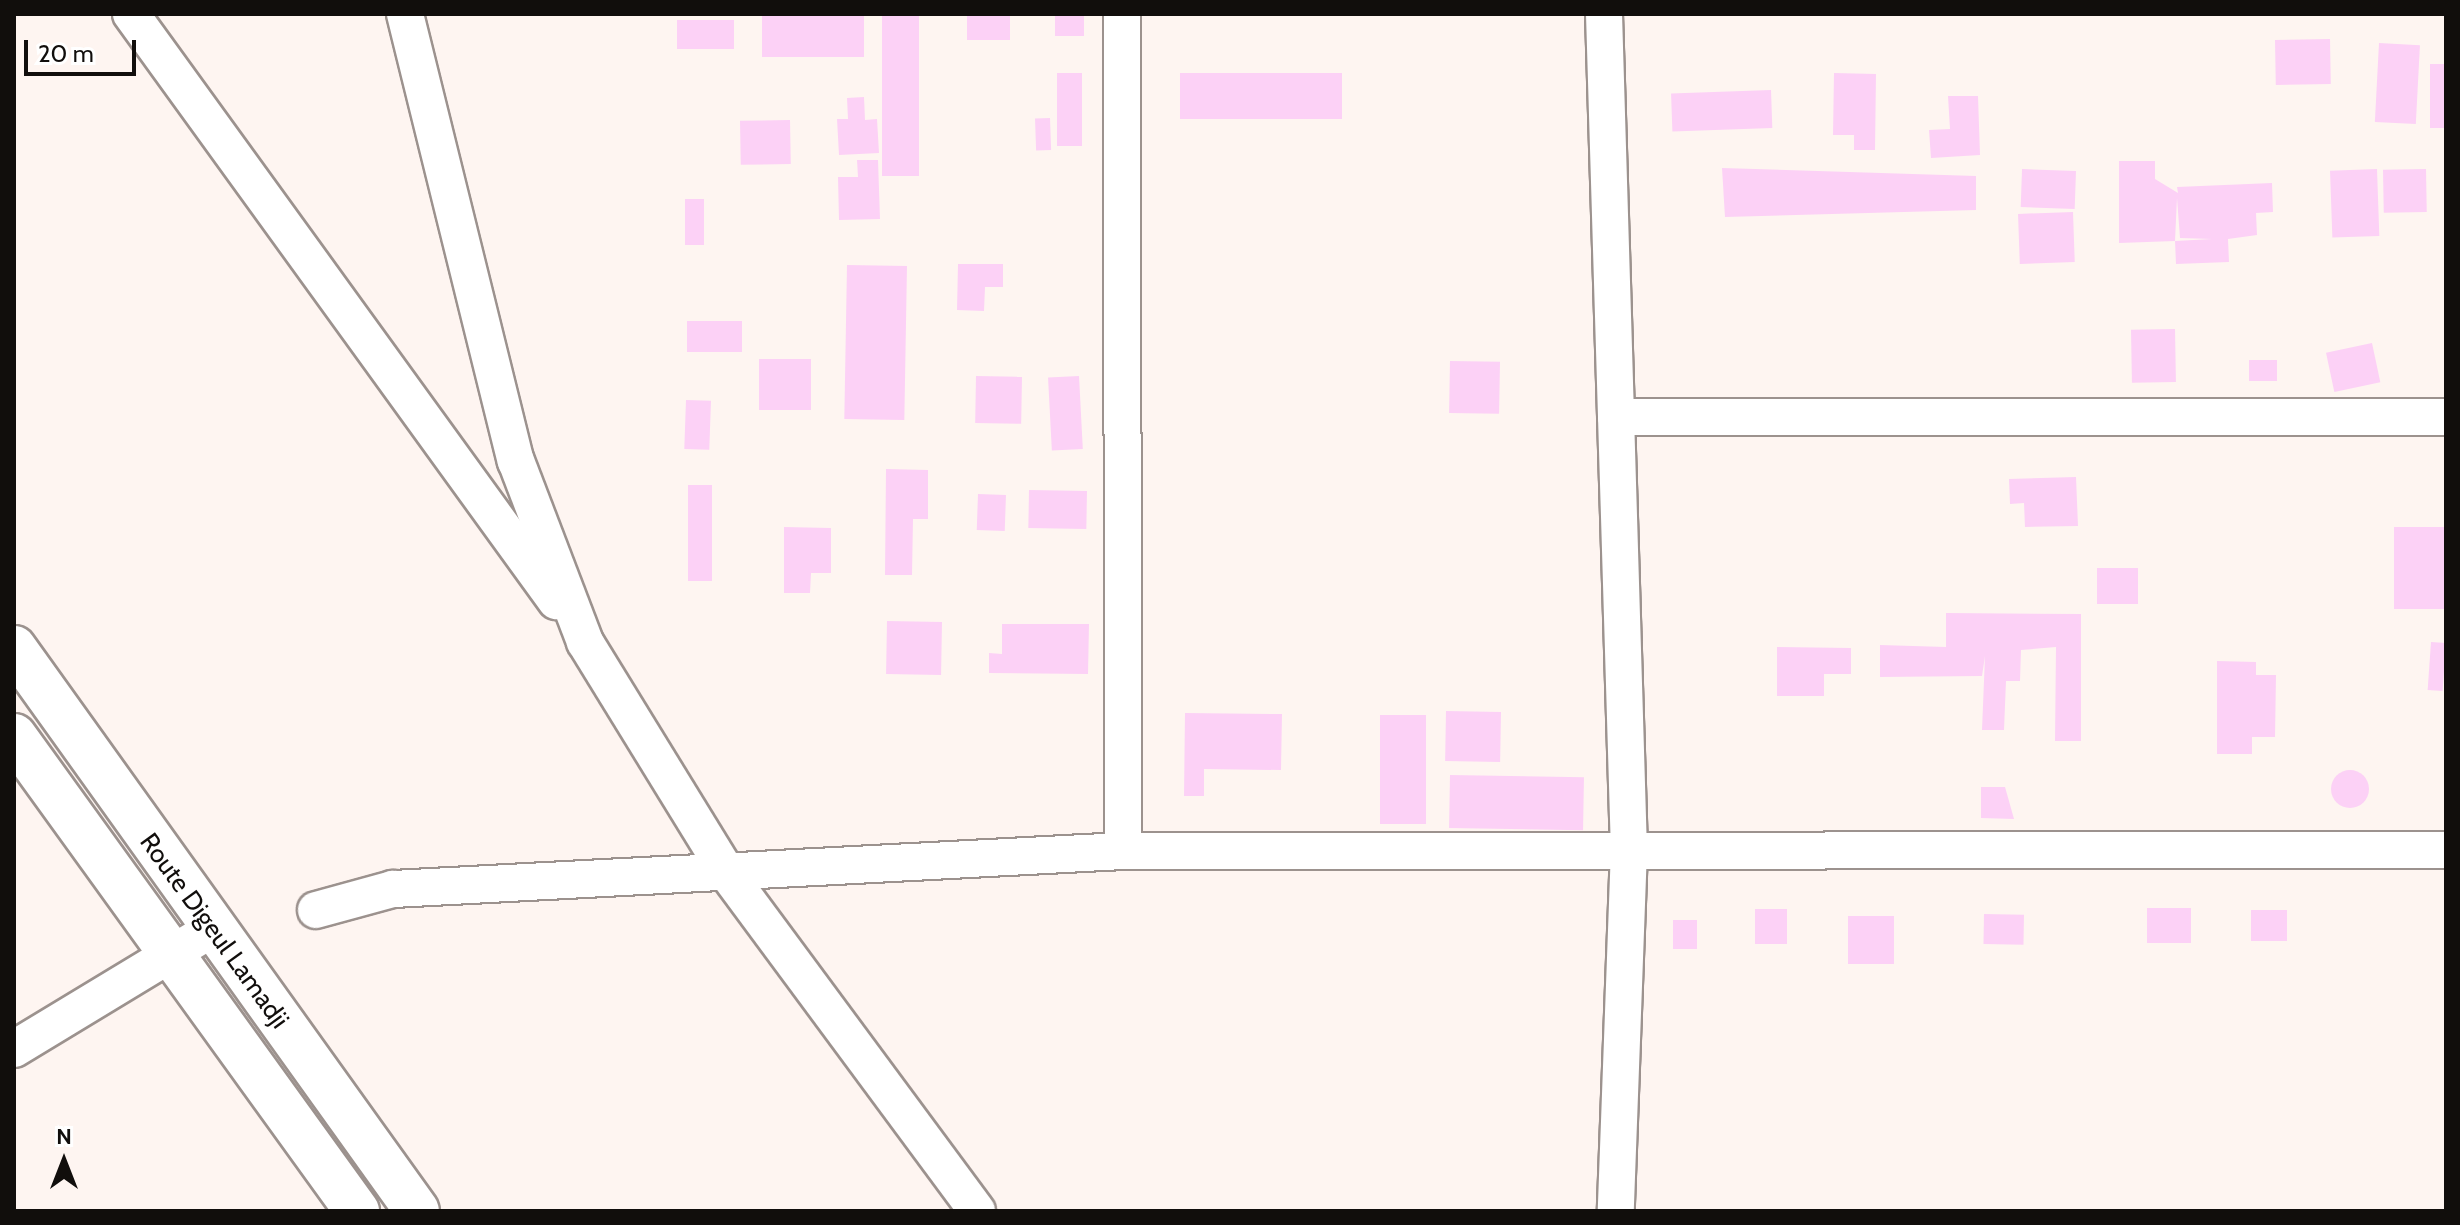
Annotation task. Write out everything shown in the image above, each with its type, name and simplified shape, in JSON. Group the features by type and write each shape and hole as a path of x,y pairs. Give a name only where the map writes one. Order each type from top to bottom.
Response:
{"main road":[{"name":"Route Digeul Lamadji","path":"14,648 212,929 417,1211"},
{"name":"Route Digeul Lamadji","path":"14,736 357,1211"}],"street":[{"path":"131,14 585,642 727,873 977,1211"},
{"path":"405,14 516,461 585,642"},
{"path":"1122,14 1123,851"},
{"path":"1604,14 1629,849 1616,1211"},
{"path":"1616,417 2446,417"},
{"path":"316,910 393,889 1123,851 2446,850"},
{"path":"14,1049 212,929"}],"building":[{"path":"762,14 864,14 864,57 762,57"},
{"path":"882,14 919,14 919,176 882,176"},
{"path":"967,14 1010,14 1010,40 967,40"},
{"path":"1055,14 1084,14 1084,36 1055,36"},
{"path":"677,20 734,20 734,49 677,49"},
{"path":"2330,39 2331,84 2276,85 2275,40"},
{"path":"2379,43 2420,45 2416,124 2375,122"},
{"path":"2430,64 2446,64 2446,128 2430,128"},
{"path":"1057,73 1082,73 1082,146 1057,146"},
{"path":"1180,73 1342,73 1342,119 1180,119"},
{"path":"1834,73 1876,74 1875,150 1854,150 1854,135 1833,135"},
{"path":"1771,90 1772,128 1672,131 1671,93"},
{"path":"1948,96 1978,96 1980,155 1931,158 1929,130 1950,129"},
{"path":"864,97 865,120 877,119 879,153 839,155 837,119 848,119 847,98"},
{"path":"1050,118 1051,150 1036,151 1035,119"},
{"path":"790,120 791,164 741,165 740,121"},
{"path":"857,160 878,160 880,219 839,220 838,177 858,177"},
{"path":"2119,161 2155,161 2155,179 2178,193 2177,187 2272,183 2273,212 2256,213 2257,235 2228,239 2229,262 2176,264 2175,241 2119,243","holes":["2177,198 2180,238 2212,239 2175,241"]},
{"path":"1722,168 1976,176 1976,210 1725,217"},
{"path":"2022,169 2076,171 2075,209 2021,207"},
{"path":"2377,169 2379,236 2332,238 2330,171"},
{"path":"2426,169 2427,212 2384,213 2383,170"},
{"path":"685,199 704,199 704,245 685,245"},
{"path":"2073,212 2075,262 2020,264 2018,214"},
{"path":"958,264 1003,264 1003,287 985,287 984,311 957,310"},
{"path":"847,265 907,266 904,420 844,419"},
{"path":"687,321 742,321 742,352 687,352"},
{"path":"2175,329 2176,382 2132,383 2131,330"},
{"path":"2372,343 2380,382 2334,392 2326,353"},
{"path":"759,359 811,359 811,410 759,410"},
{"path":"2249,360 2277,360 2277,381 2249,381"},
{"path":"1450,361 1500,362 1499,414 1449,413"},
{"path":"976,376 1022,377 1021,424 975,423"},
{"path":"1079,376 1083,449 1052,451 1048,378"},
{"path":"686,400 711,401 709,450 684,449"},
{"path":"886,469 928,470 928,519 913,519 912,575 885,575"},
{"path":"2076,477 2078,526 2025,527 2024,503 2010,504 2009,479"},
{"path":"688,485 712,485 712,581 688,581"},
{"path":"1029,490 1087,491 1086,529 1028,528"},
{"path":"978,494 1006,495 1005,531 977,530"},
{"path":"784,527 831,528 831,573 811,573 810,593 784,593"},
{"path":"2394,527 2444,527 2444,609 2394,609"},
{"path":"2097,568 2138,568 2138,604 2097,604"},
{"path":"1946,613 2081,614 2081,741 2055,741 2056,647 2021,650 2020,681 2006,681 2004,730 1982,730 1985,656 1982,676 1880,677 1880,645 1946,647"},
{"path":"887,621 942,622 941,675 886,674"},
{"path":"1002,624 1089,624 1088,674 989,673 989,653 1002,654"},
{"path":"2431,642 2446,643 2443,691 2428,690"},
{"path":"1777,647 1851,648 1851,674 1824,674 1824,696 1777,696"},
{"path":"2217,661 2256,662 2256,675 2276,675 2275,737 2252,737 2252,754 2217,754"},
{"path":"1446,711 1501,712 1500,762 1445,761"},
{"path":"1185,713 1282,714 1281,770 1204,769 1204,796 1184,796"},
{"path":"1380,715 1426,715 1426,824 1380,824"},
{"path":"2350,770 2363,776 2369,789 2363,802 2350,808 2337,802 2331,789 2337,776"},
{"path":"1450,775 1584,777 1583,830 1449,828"},
{"path":"1981,787 2005,787 2014,819 1981,818"},
{"path":"2147,908 2191,908 2191,943 2147,943"},
{"path":"1755,909 1787,909 1787,944 1755,944"},
{"path":"2251,910 2287,910 2287,941 2251,941"},
{"path":"1984,914 2024,915 2023,945 1983,944"},
{"path":"1848,916 1894,916 1894,964 1848,964"},
{"path":"1673,920 1697,920 1697,949 1673,949"}]}
